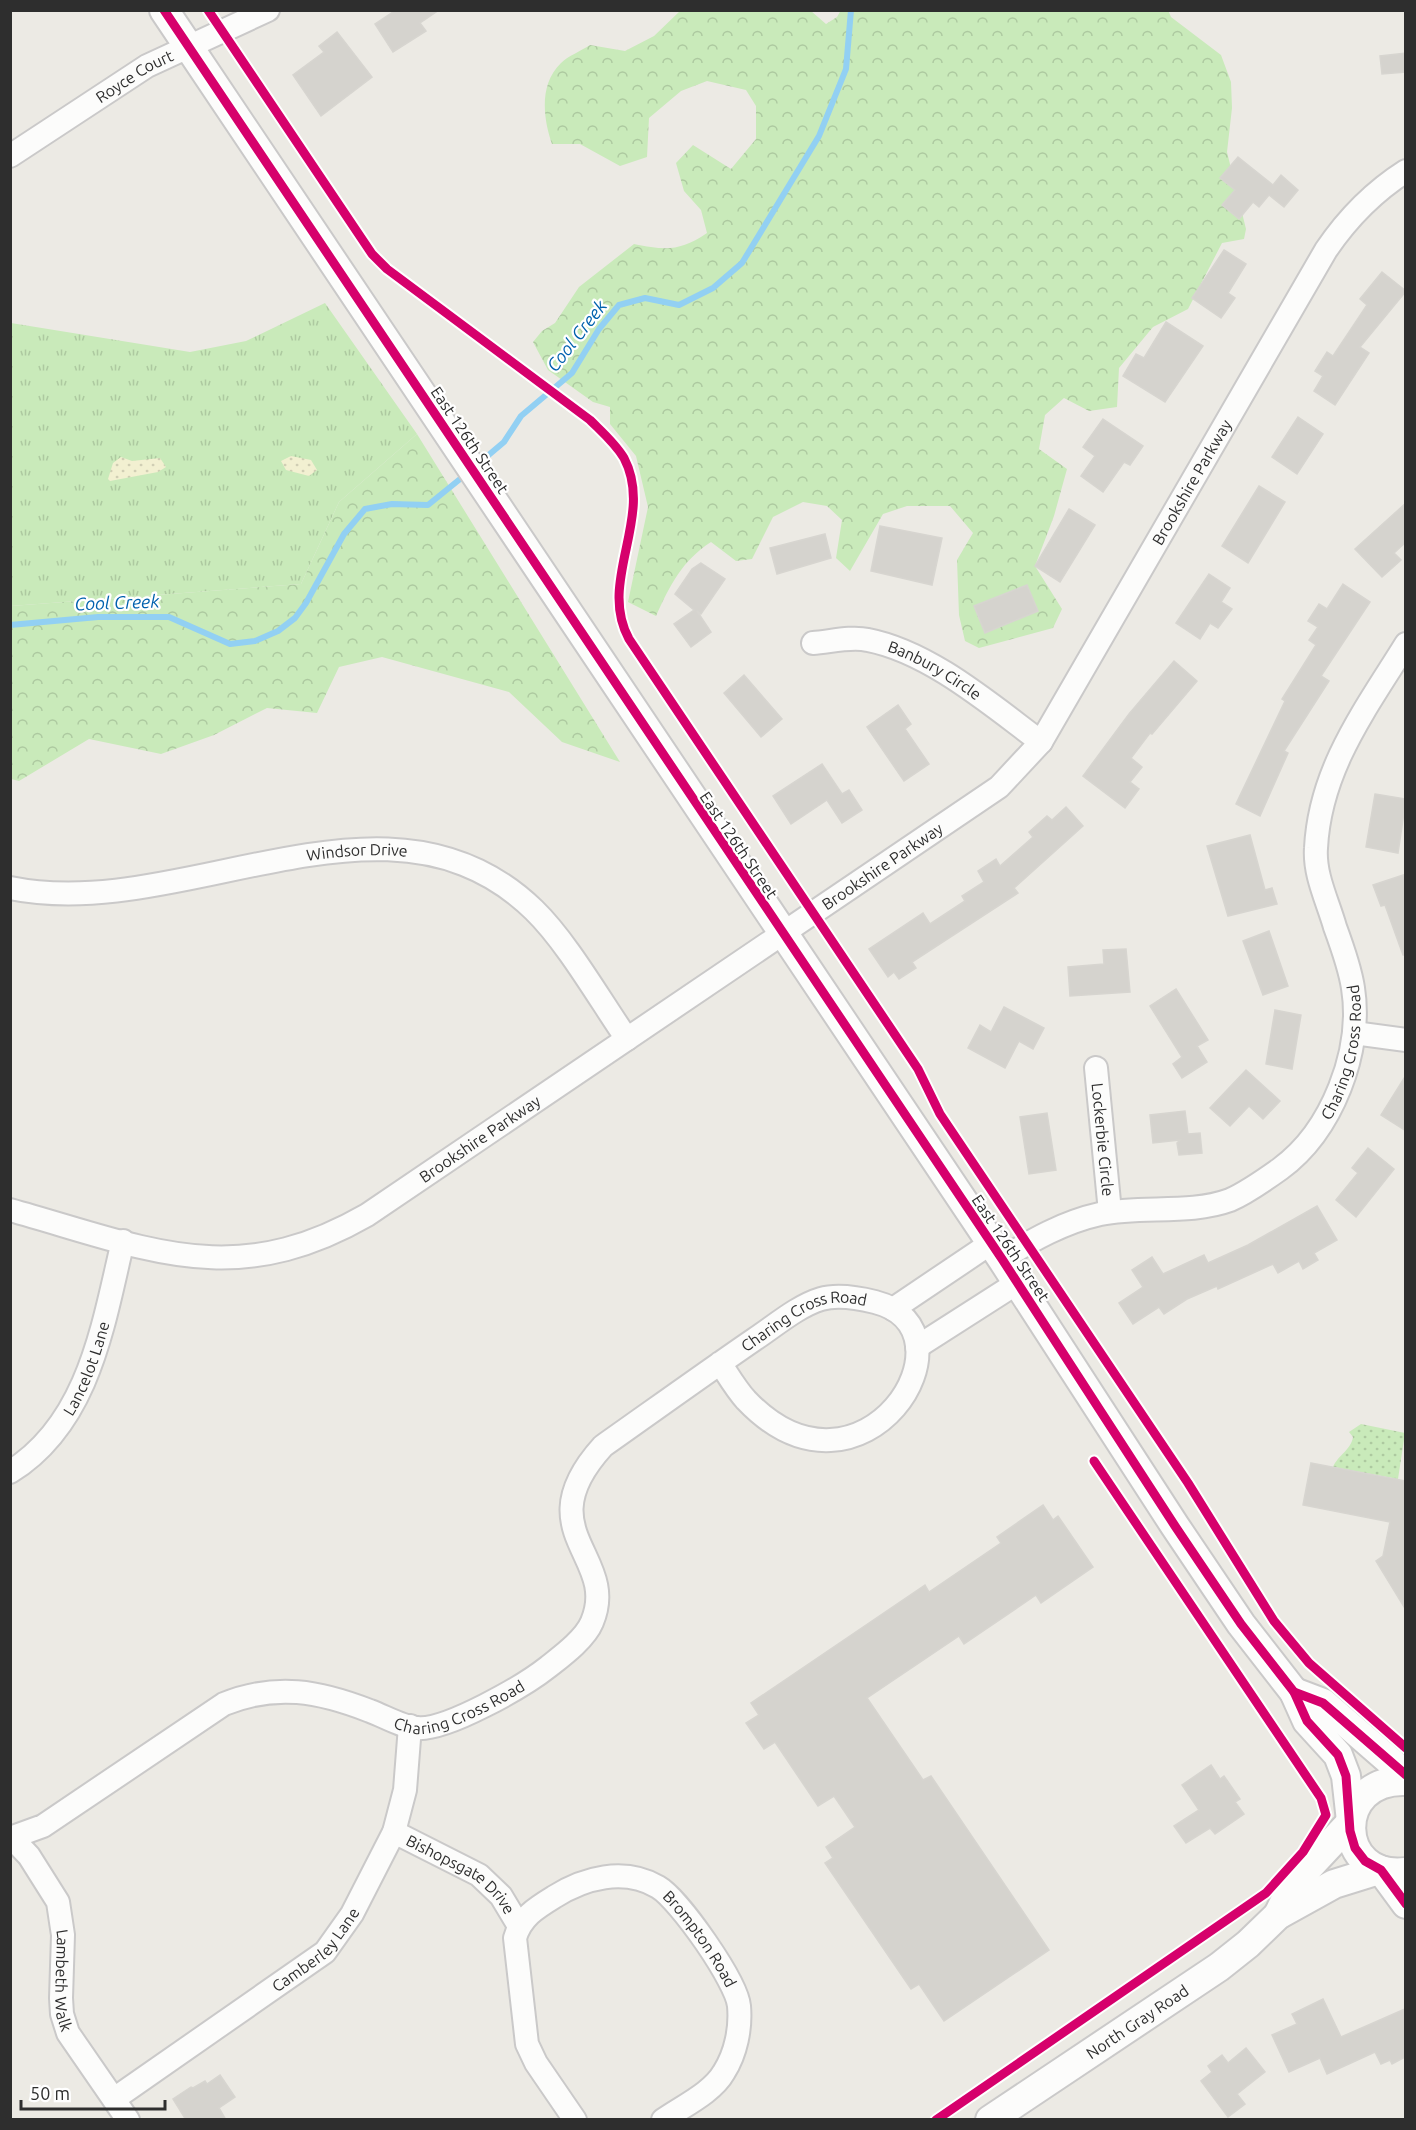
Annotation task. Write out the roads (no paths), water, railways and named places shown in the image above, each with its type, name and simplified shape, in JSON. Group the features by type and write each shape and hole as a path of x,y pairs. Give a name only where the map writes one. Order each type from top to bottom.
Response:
{"street":[{"name":"East 126th Street","path":"164,10 996,1251 1208,1575 1274,1669 1294,1692 1307,1721 1333,1747 1344,1767 1355,1848 1365,1861 1388,1871"},
{"name":"Royce Court","path":"10,156 147,66 268,10"},
{"name":"Brookshire Parkway","path":"10,1210 172,1253 217,1259 251,1258 316,1242 367,1215 999,787 1041,742 1326,250 1343,225 1367,201 1406,171"},
{"name":"Banbury Circle","path":"813,644 866,639 902,650 939,670 1041,742"},
{"name":"Charing Cross Road","path":"893,1309 996,1251 1031,1240 1075,1221 1110,1212 1180,1209 1230,1200 1281,1168 1321,1125 1346,1071 1354,1034 1353,988 1323,890 1316,852 1323,795 1333,767 1406,644"},
{"name":"Windsor Drive","path":"10,888 56,894 105,894 353,849 396,848 445,857 470,865 491,877 535,911 551,929 627,1039"},
{"path":"1354,1034 1406,1040"},
{"name":"Lockerbie Circle","path":"1096,1068 1110,1212"},
{"name":"Lancelot Lane","path":"10,1472 48,1442 60,1428 78,1396 90,1367 123,1241"},
{"path":"917,1347 1017,1283"},
{"name":"Charing Cross Road","path":"11,1838 43,1826 224,1704 249,1694 298,1691 330,1697 410,1726 428,1727 510,1694 533,1679 579,1639 592,1624 597,1605 596,1589 573,1527 570,1505 575,1484 587,1463 603,1446 720,1363 798,1310 822,1299 853,1298 893,1309 902,1314 910,1324 917,1347 918,1360 901,1404 870,1429 851,1438 822,1439 799,1436 778,1425 746,1400 720,1363"},
{"name":"East 126th Street","path":"1294,1692 1323,1703 1406,1775"},
{"name":"Camberley Lane","path":"114,2098 325,1952 352,1914 394,1832 405,1790 410,1726"},
{"name":"North Gray Road","path":"1278,1915 1293,1884 1350,1822 1356,1805 1368,1791 1385,1783 1406,1781"},
{"name":"Bishopsgate Drive","path":"394,1832 479,1875 501,1896 519,1926"},
{"name":"Lambeth Walk","path":"11,1838 29,1856 58,1902 63,1935 62,2014 68,2033 128,2120"},
{"path":"1388,1871 1406,1904"},
{"name":"North Gray Road","path":"990,2120 1219,1967 1248,1944 1278,1915 1334,1884 1388,1871"},
{"name":"Brompton Road","path":"519,1926 529,1913 556,1895 580,1883 602,1876 633,1878 658,1887 680,1905 732,1984 739,2005 737,2040 724,2072 712,2086 663,2120"},
{"path":"519,1926 515,1938 527,2044 536,2063 575,2120"}],"waterway":[{"name":"Cool Creek","path":"478,464 504,442 521,416 572,373 599,329 619,305 645,298 679,305 713,288 742,263 819,136 846,69 851,10"},
{"name":"Cool Creek","path":"10,625 98,617 169,617 230,644 255,641 278,631 295,618 306,603 344,534 365,509 392,504 428,505 465,475"}]}
